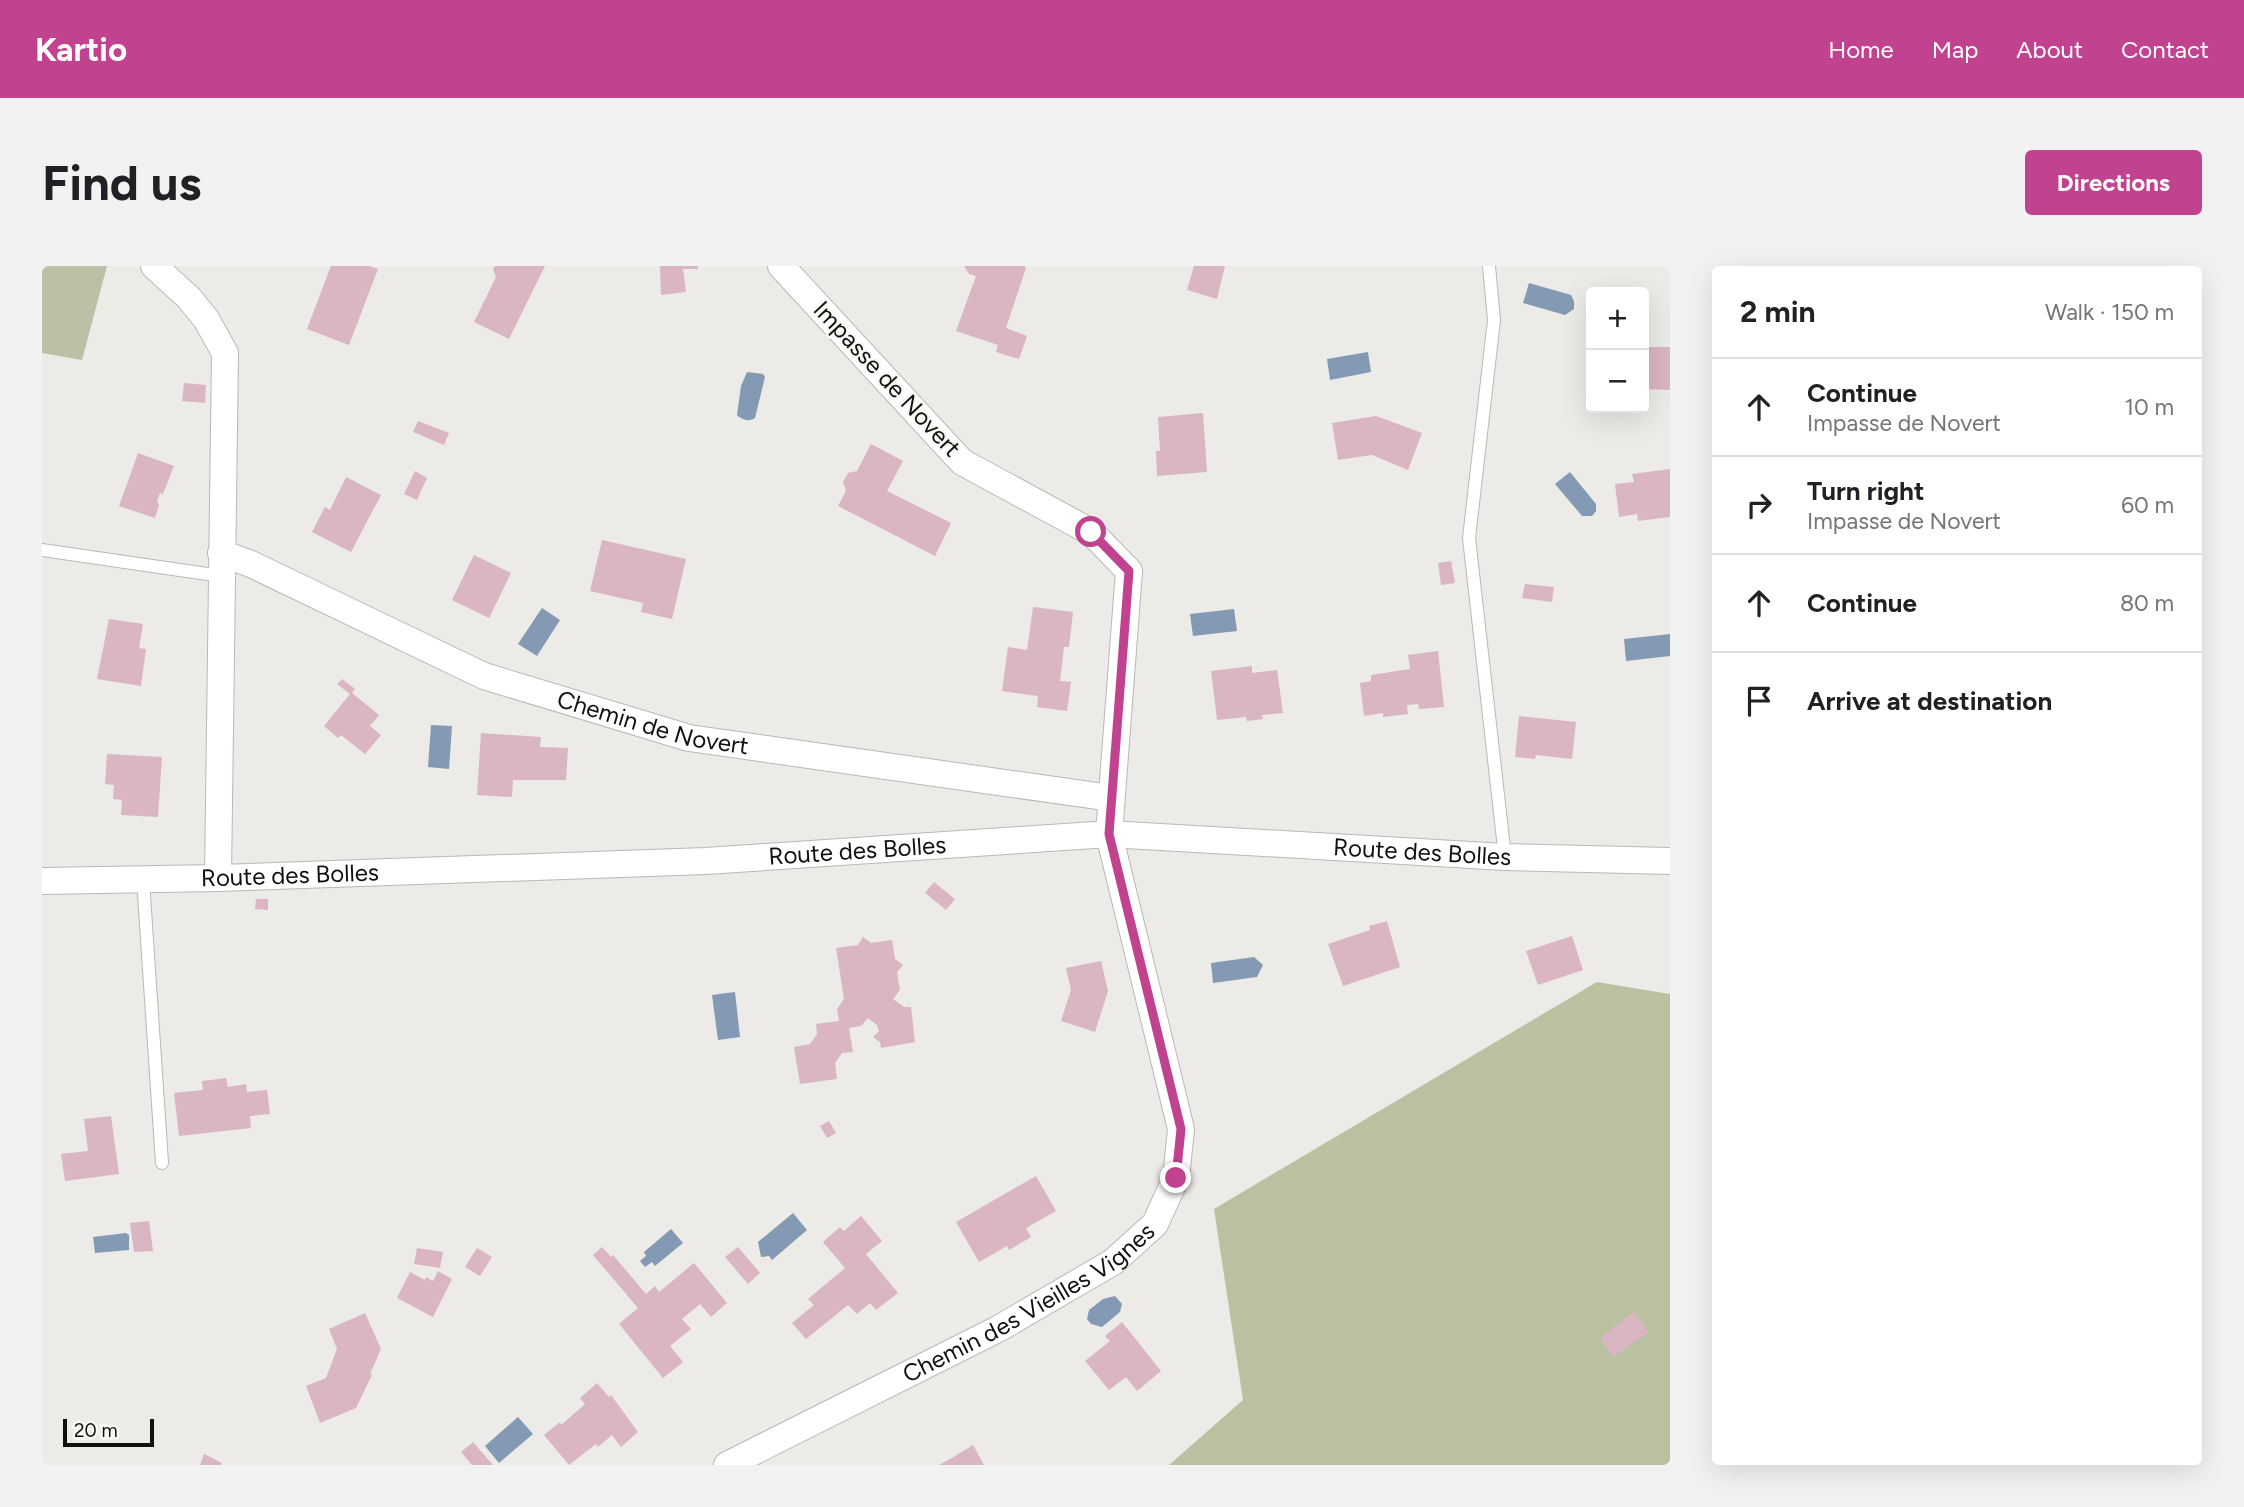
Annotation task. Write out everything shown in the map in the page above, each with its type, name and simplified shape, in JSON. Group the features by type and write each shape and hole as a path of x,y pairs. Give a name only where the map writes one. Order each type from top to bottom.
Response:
{"street":[{"path":"154,266 197,309 225,353 218,878"},
{"name":"Impasse de Novert","path":"780,266 962,462 1091,532 1129,571 1109,834"},
{"name":"Chemin de Novert","path":"221,564 251,564 484,676 689,738 1111,797"},
{"name":"Route des Bolles","path":"42,881 218,878 706,861 1109,834 1505,857 1670,861"},
{"name":"Chemin des Vieilles Vignes","path":"727,1465 998,1329 1112,1262 1155,1224 1176,1178 1181,1129 1109,834"}],"lane":[{"path":"1489,266 1493,320 1469,538 1505,857"},
{"path":"42,550 221,564"},
{"path":"143,880 162,1163"}],"green space":[{"path":"42,266 107,266 82,360 42,353"},
{"path":"1597,982 1670,994 1670,1465 1169,1465 1243,1400 1214,1209"}],"water":[{"path":"1529,283 1571,295 1574,309 1565,315 1523,303"},
{"path":"1368,352 1371,372 1330,380 1327,359"},
{"path":"747,372 763,374 765,377 755,418 748,420 737,415 741,386"},
{"path":"1570,472 1596,504 1596,511 1592,516 1582,516 1555,484"},
{"path":"542,608 560,620 537,656 518,644"},
{"path":"1234,609 1237,631 1193,636 1190,614"},
{"path":"1670,634 1670,656 1626,661 1624,639"},
{"path":"431,725 452,726 449,769 428,767"},
{"path":"1254,957 1263,965 1257,977 1213,983 1211,963"},
{"path":"735,992 740,1037 718,1040 712,995"},
{"path":"793,1213 807,1230 772,1260 769,1256 761,1257 758,1242"},
{"path":"671,1229 683,1243 655,1266 652,1262 645,1267 640,1261 646,1256 644,1252"},
{"path":"126,1233 129,1235 129,1250 95,1253 93,1237"},
{"path":"1115,1296 1122,1304 1120,1312 1102,1327 1091,1324 1087,1319 1089,1310 1103,1299"},
{"path":"518,1417 533,1434 499,1463 485,1446"}],"building":[{"path":"331,266 369,266 378,269 349,345 307,329"},
{"path":"495,266 545,266 509,339 474,322 496,277 493,269"},
{"path":"660,266 698,266 698,269 683,269 686,292 661,295"},
{"path":"964,266 1026,268 1006,328 1027,336 1019,359 996,352 998,345 956,331 976,276 969,274"},
{"path":"1194,266 1225,266 1217,299 1187,290"},
{"path":"1649,347 1670,347 1670,390 1649,389"},
{"path":"184,383 206,385 205,403 182,401"},
{"path":"1203,413 1207,472 1157,476 1156,451 1160,451 1158,417"},
{"path":"1376,416 1422,433 1408,470 1372,455 1338,460 1332,423"},
{"path":"418,421 449,433 444,445 413,432"},
{"path":"871,444 903,461 887,491 951,523 935,556 838,506 846,491 843,482 848,473 857,471"},
{"path":"138,453 174,466 163,494 160,493 157,501 159,505 155,518 119,506"},
{"path":"1670,469 1670,517 1638,521 1637,514 1619,517 1615,484 1634,482 1632,474"},
{"path":"415,471 427,478 417,500 404,494"},
{"path":"346,477 381,495 351,552 312,532 325,507 330,510"},
{"path":"602,540 686,559 672,619 641,612 643,603 590,591"},
{"path":"474,555 511,573 489,618 452,600"},
{"path":"1451,561 1455,583 1441,585 1438,563"},
{"path":"1525,584 1554,587 1552,602 1522,598"},
{"path":"1033,607 1073,612 1069,647 1064,647 1060,681 1071,682 1067,711 1037,707 1038,696 1002,691 1008,647 1027,650"},
{"path":"109,619 143,624 139,648 146,649 141,686 97,679"},
{"path":"1438,651 1444,707 1419,709 1418,704 1407,705 1408,714 1383,717 1383,713 1364,716 1360,683 1371,681 1371,675 1410,669 1408,655"},
{"path":"1252,666 1252,673 1277,670 1283,713 1262,715 1263,719 1247,721 1246,717 1217,720 1211,671"},
{"path":"342,679 355,689 352,693 379,715 370,726 381,735 365,754 341,735 338,738 324,726 350,694 337,684"},
{"path":"1519,716 1576,722 1572,759 1536,755 1535,759 1515,757"},
{"path":"481,733 541,737 540,747 568,748 566,780 513,780 512,797 477,795"},
{"path":"107,754 162,757 158,817 121,815 122,800 113,799 114,785 105,784"},
{"path":"934,882 955,899 946,910 925,893"},
{"path":"256,899 268,899 268,910 255,909"},
{"path":"1387,921 1400,967 1343,986 1328,944 1370,930 1369,926"},
{"path":"1572,936 1583,970 1538,985 1526,951"},
{"path":"863,937 871,943 892,940 895,959 903,965 897,972 900,990 893,999 904,1007 911,1007 915,1042 881,1048 880,1042 873,1037 879,1031 877,1025 868,1018 861,1026 849,1028 853,1052 842,1053 835,1063 837,1079 800,1084 794,1047 810,1044 817,1034 816,1024 839,1021 837,1009 844,999 836,948 858,945"},
{"path":"1101,961 1108,991 1095,1032 1061,1021 1071,990 1066,968"},
{"path":"226,1078 228,1087 246,1084 247,1092 267,1090 270,1114 250,1116 251,1128 179,1136 174,1093 203,1090 202,1081"},
{"path":"111,1116 119,1174 65,1181 61,1154 88,1151 84,1119"},
{"path":"829,1121 836,1133 827,1138 820,1126"},
{"path":"1036,1176 1056,1211 1026,1228 1031,1237 1009,1250 1007,1246 979,1262 956,1222"},
{"path":"861,1216 882,1241 866,1254 898,1293 876,1310 870,1303 857,1314 848,1305 806,1339 792,1323 814,1305 808,1299 845,1268 823,1242 840,1227 844,1231"},
{"path":"149,1221 153,1251 134,1252 130,1223"},
{"path":"602,1247 611,1257 613,1255 646,1294 655,1286 659,1292 694,1263 727,1303 711,1317 700,1304 682,1319 691,1329 670,1346 683,1362 663,1378 619,1324 638,1308 593,1255"},
{"path":"738,1247 760,1273 748,1284 725,1257"},
{"path":"417,1248 443,1252 440,1268 414,1264"},
{"path":"477,1248 492,1257 480,1276 465,1267"},
{"path":"438,1271 452,1279 433,1317 397,1298 410,1272 433,1281"},
{"path":"1634,1312 1649,1332 1613,1357 1600,1338"},
{"path":"365,1313 381,1349 370,1374 372,1375 356,1408 320,1423 306,1386 326,1378 337,1349 329,1329"},
{"path":"1122,1322 1161,1371 1137,1391 1126,1377 1109,1390 1085,1361 1110,1341 1105,1336"},
{"path":"597,1383 609,1397 611,1395 638,1432 621,1447 612,1435 569,1465 544,1435 560,1422 561,1425 585,1404 580,1398"},
{"path":"473,1442 493,1465 472,1465 461,1452"},
{"path":"973,1445 984,1465 939,1465 952,1458"},
{"path":"204,1454 222,1463 221,1465 200,1465"}],"route":[{"path":"1091,532 1129,571 1109,834 1181,1129 1176,1178"}]}
